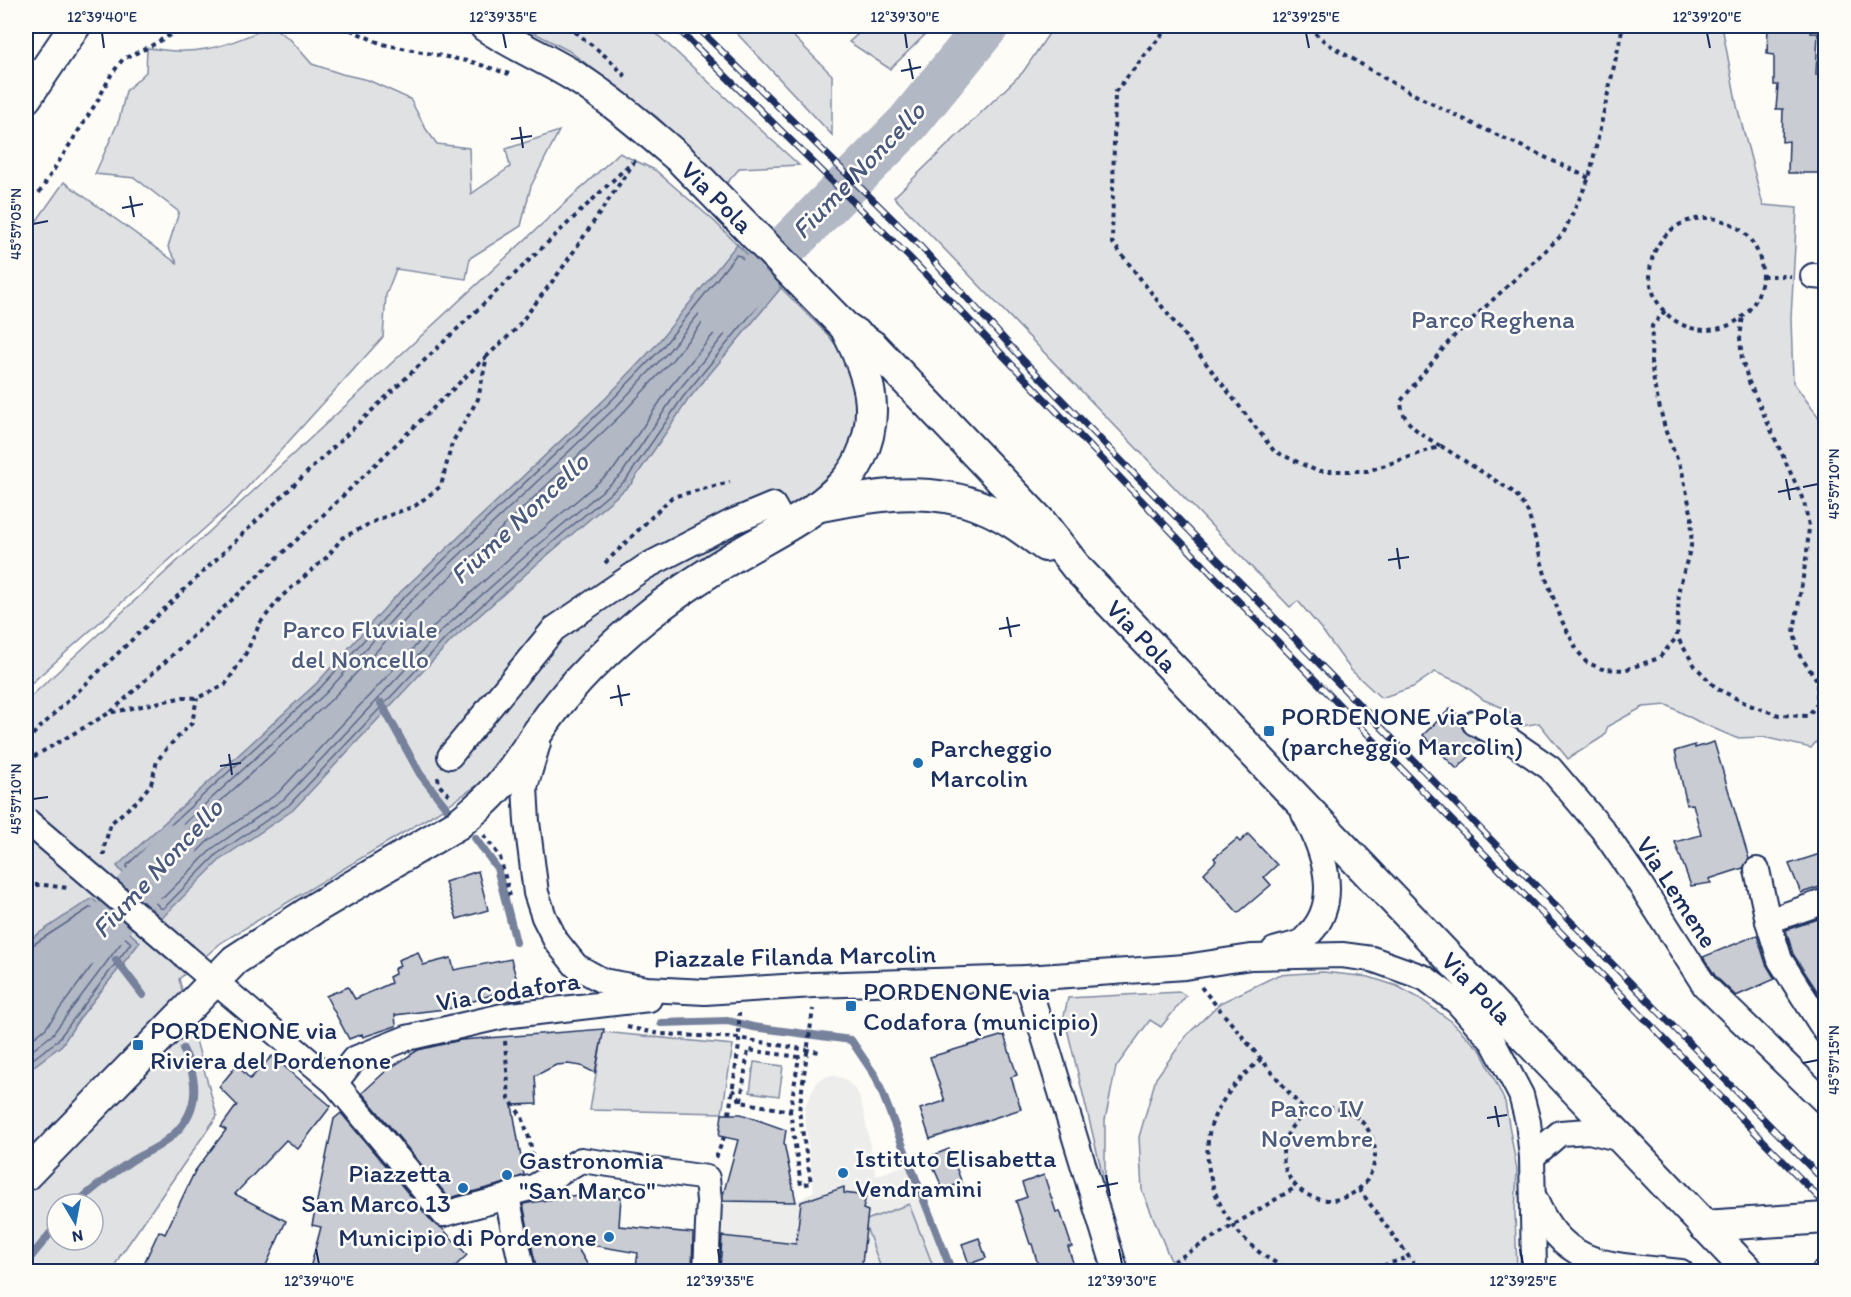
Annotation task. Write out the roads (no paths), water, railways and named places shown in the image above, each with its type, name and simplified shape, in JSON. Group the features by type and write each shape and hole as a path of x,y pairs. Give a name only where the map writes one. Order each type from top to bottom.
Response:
{"main road":[{"path":"26,63 52,26"},
{"path":"26,98 75,26"},
{"name":"Via Pola","path":"463,26 495,32 564,70 590,87 680,159 844,326 873,346 1041,522 1077,568 1749,1272"},
{"path":"26,1175 235,960 305,914 468,816 511,772 551,713 609,650 645,618 719,566 816,507 837,490 859,462 870,432 870,389 863,363 844,326"},
{"path":"816,507 904,493 933,494 958,499 983,507 1016,525 1077,568"},
{"path":"1704,1226 1826,1218"}],"street":[{"path":"450,756 554,629 645,567 732,522 773,505 785,526"},
{"name":"Piazzale Filanda Marcolin","path":"551,713 529,772 525,788 525,803 536,893 544,917 556,941 576,966 603,981 624,987 705,992 814,985 1026,978 1185,967 1251,957 1352,956 1372,959 1425,978 1457,1002 1493,1042 1521,1095 1528,1122 1532,1156 1534,1272"},
{"name":"Via Lemene","path":"1475,723 1508,739 1550,768 1602,829 1705,986 1826,1103"},
{"name":"Piazzale Filanda Marcolin","path":"1251,957 1302,941 1319,923 1327,902 1327,882 1322,854 1314,832 1295,798"},
{"path":"26,820 335,1083 444,1214 507,1197 518,1191 534,1187 581,1160 707,1178 709,1201 706,1272"},
{"path":"1757,870 1767,921 1780,960 1826,1032"},
{"path":"1767,921 1826,901"},
{"path":"1026,978 1116,1272"},
{"name":"Via Codafora","path":"335,1083 354,1059 407,1038 503,1016 705,992"},
{"path":"1532,1156 1560,1133 1589,1131 1621,1139"},
{"path":"1532,1191 1542,1217 1560,1241 1593,1267 1682,1272"},
{"path":"507,1197 522,1272"}],"water":[{"path":"737,244 781,288 688,400 631,484 452,640 293,810 221,859 161,919 117,866 317,683 392,600 606,398 656,345"},
{"path":"92,898 140,942 79,1019 62,1045 26,1072 26,942"}],"waterway":[{"name":"Fiume Noncello","path":"721,313 908,123 987,26"},
{"path":"381,703 420,774 449,811"},
{"path":"475,838 497,868 516,942"},
{"name":"Fiume Noncello","path":"26,982 98,935 176,846"},
{"path":"116,960 143,995"},
{"path":"661,1023 728,1021 753,1027 851,1040 876,1077 952,1272"},
{"path":"90,1192 134,1159 160,1145 182,1125 193,1103 194,1090 193,1077 183,1049"},
{"path":"26,1263 45,1240"}],"railway":[{"path":"675,26 909,257 1212,574 1826,1205"},
{"path":"696,26 920,246 1024,361 1826,1183"}],"place":[{"name":"PORDENONE via Pola (parcheggio Marcolin)","path":"1269,731"},
{"name":"Parcheggio Marcolin","path":"918,763"},
{"name":"PORDENONE via Codafora (municipio)","path":"851,1006"},
{"name":"PORDENONE via Riviera del Pordenone","path":"138,1045"},
{"name":"Istituto Elisabetta Vendramini","path":"843,1173"},
{"name":"Gastronomia \"San Marco\"","path":"507,1175"},
{"name":"Piazzetta San Marco 13","path":"463,1188"},
{"name":"Municipio di Pordenone","path":"609,1237"}],"park label":[{"name":"Parco Reghena","path":"1493,319"},
{"name":"Parco Fluviale del Noncello","path":"360,644"},
{"name":"Parco IV Novembre","path":"1317,1123"}]}
